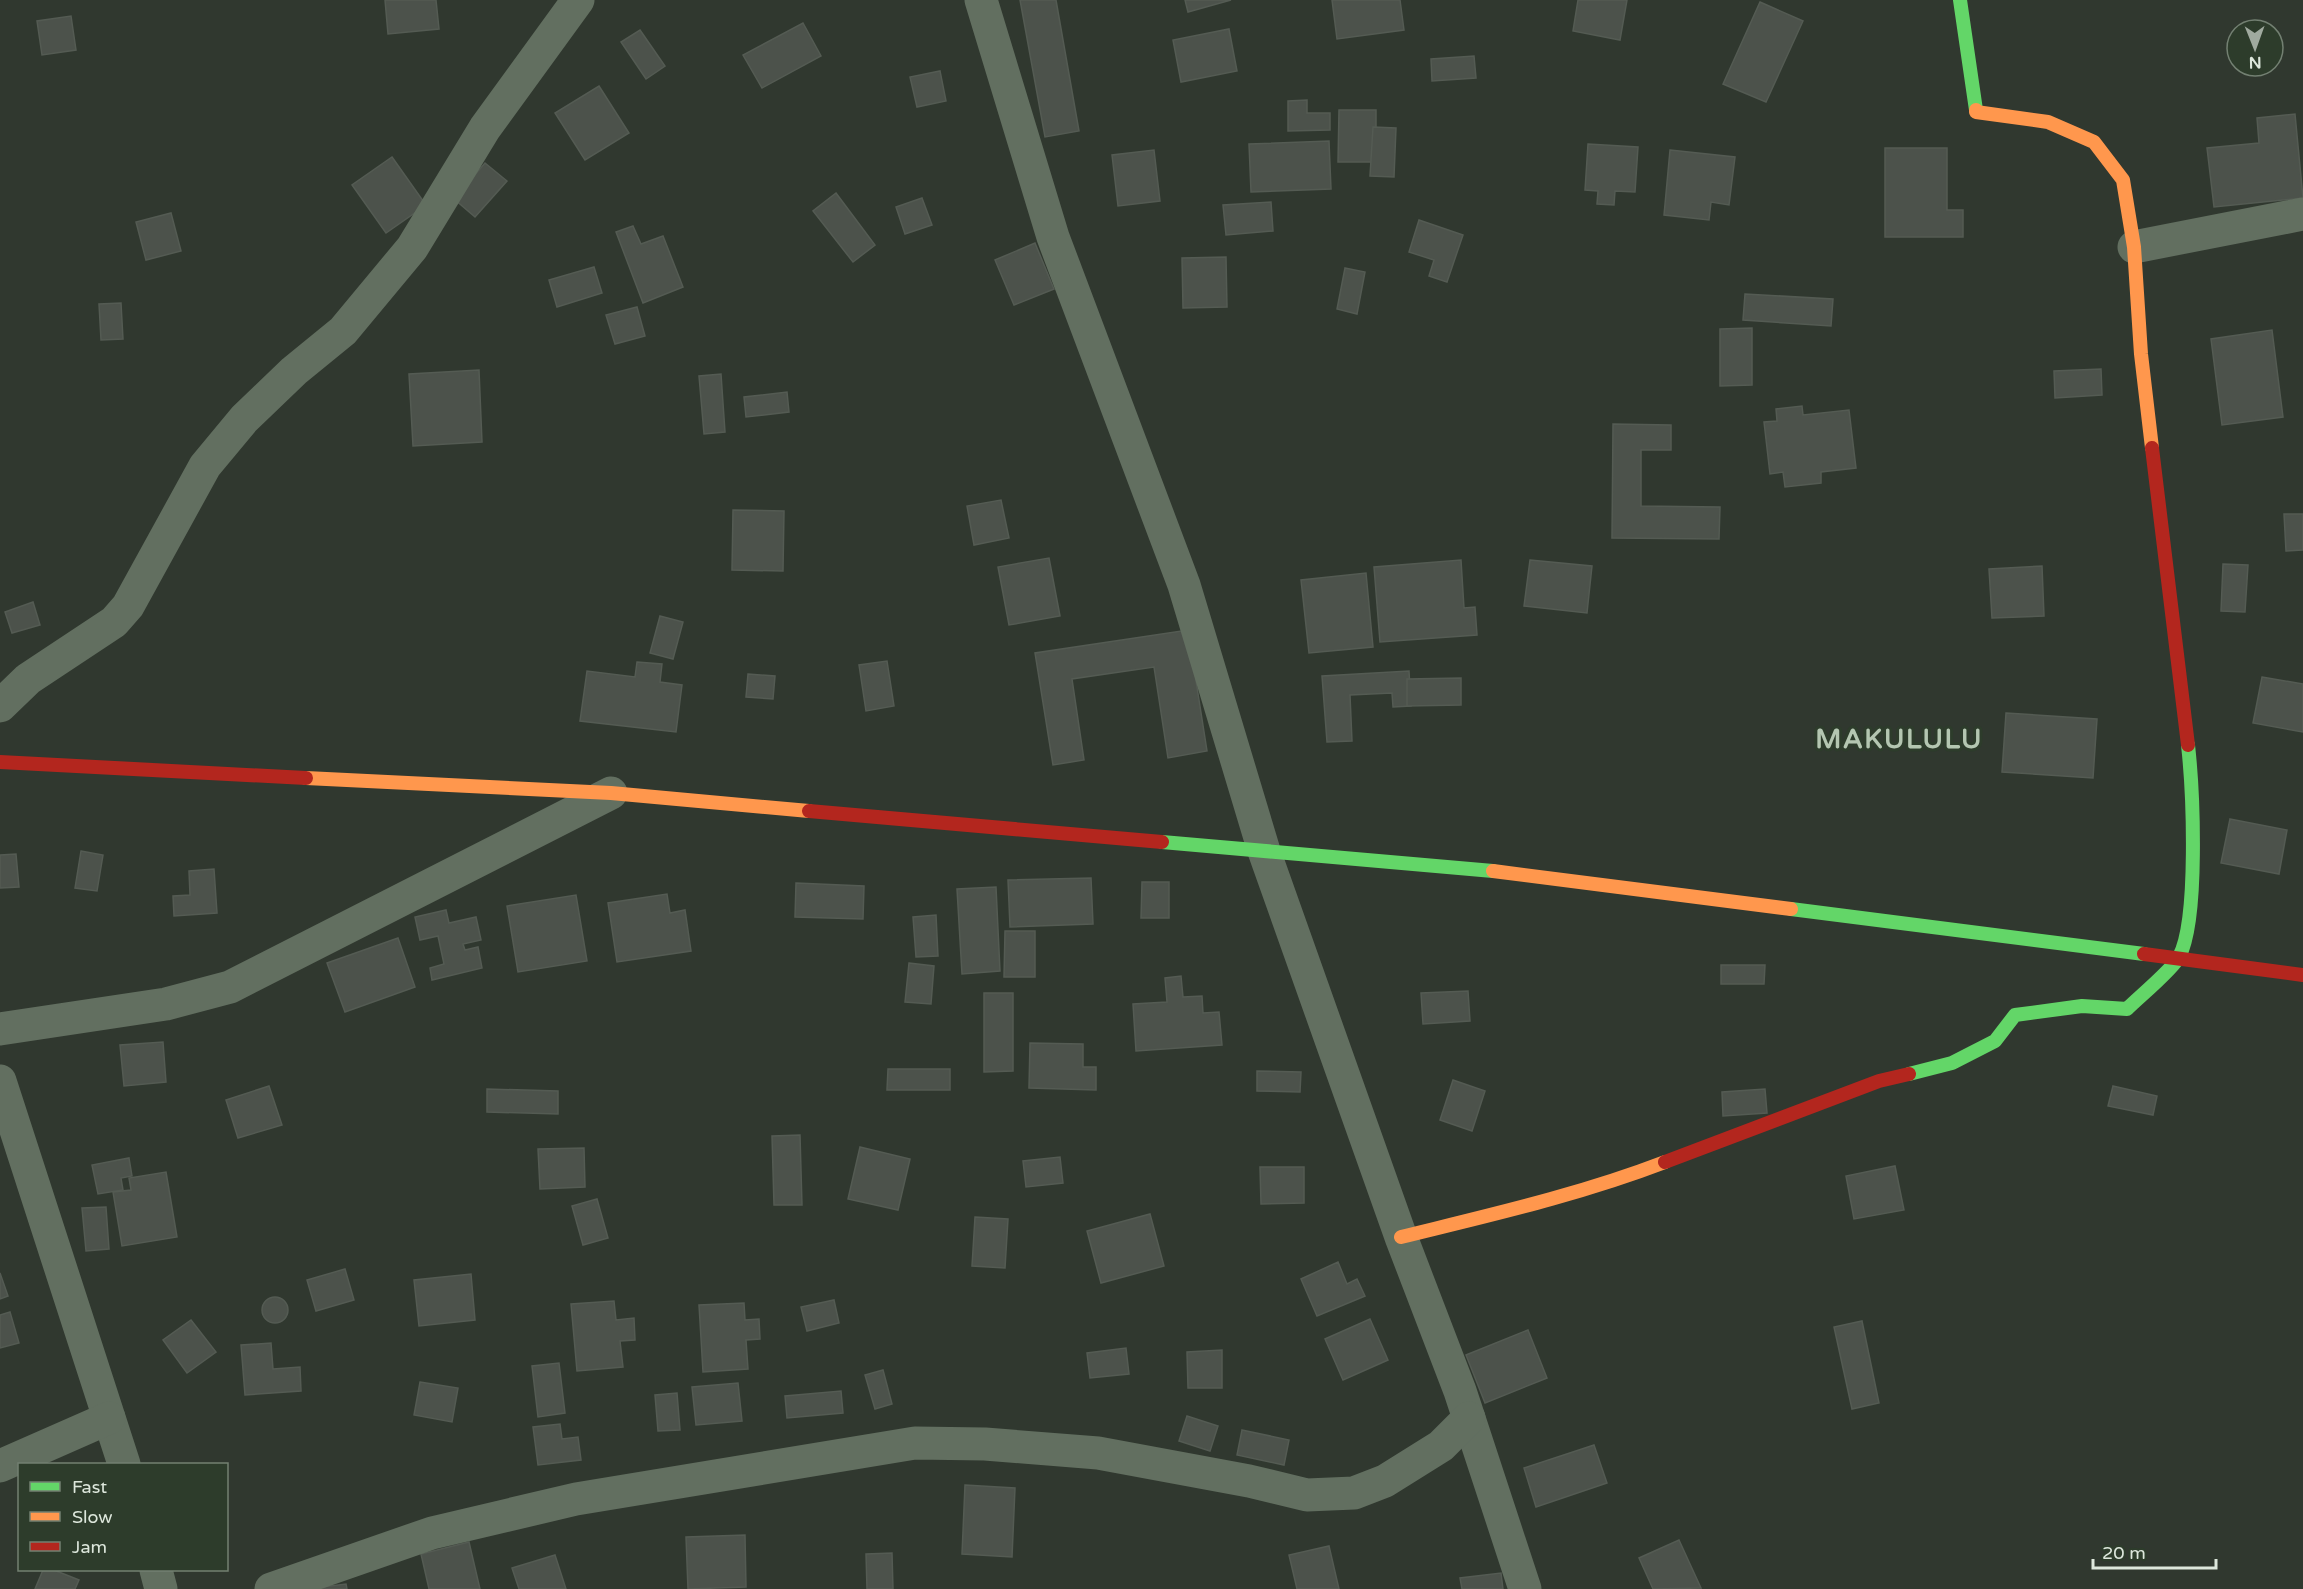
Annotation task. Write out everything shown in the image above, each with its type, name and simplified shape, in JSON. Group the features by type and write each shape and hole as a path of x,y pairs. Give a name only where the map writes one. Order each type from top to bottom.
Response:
{"street":[{"path":"0,706 28,679 114,622 128,606 205,466 252,411 294,371 343,331 412,248 485,128 578,0"},
{"path":"981,0 1053,237 1185,585 1264,851 1468,1418 1525,1589"},
{"path":"1401,1237 1520,1208 1626,1177 1880,1081 1952,1063 1995,1041 2015,1015 2082,1006 2127,1009 2179,958 2189,929 2192,873 2191,769 2141,354 2134,247 2123,180 2094,142 2048,122 1976,112 1960,0"},
{"path":"2134,247 2303,214"},
{"path":"0,762 611,793 1504,872 2303,975"},
{"path":"0,1029 166,1004 230,987 611,793"},
{"path":"0,1081 124,1463"},
{"path":"0,1466 109,1418"},
{"path":"271,1589 432,1533 576,1499 915,1443 985,1444 1098,1453 1307,1495 1354,1493 1385,1481 1441,1446 1468,1418"},
{"path":"156,1571 161,1589"}],"building":[{"path":"385,0 436,0 439,29 388,34"},
{"path":"1020,0 1056,0 1079,131 1045,137"},
{"path":"1185,0 1231,0 1188,12"},
{"path":"1332,0 1400,0 1404,30 1337,39"},
{"path":"1578,0 1627,0 1620,40 1573,31"},
{"path":"1760,2 1803,21 1766,102 1723,84"},
{"path":"71,16 76,50 42,55 37,21"},
{"path":"803,23 821,56 762,88 743,55"},
{"path":"1229,29 1237,71 1181,82 1173,40"},
{"path":"640,30 665,66 646,79 621,42"},
{"path":"1474,56 1476,78 1432,81 1431,59"},
{"path":"940,71 946,101 917,107 910,77"},
{"path":"599,86 629,133 585,160 555,113"},
{"path":"1307,100 1307,113 1330,113 1330,130 1288,131 1288,101"},
{"path":"1339,110 1376,110 1376,162 1338,162"},
{"path":"2295,114 2303,198 2214,207 2207,148 2259,143 2257,118"},
{"path":"1373,127 1396,128 1394,177 1370,176"},
{"path":"1329,141 1331,189 1251,192 1249,144"},
{"path":"1588,144 1638,147 1635,192 1615,191 1614,205 1597,204 1598,191 1585,190"},
{"path":"1885,148 1947,148 1947,210 1963,210 1963,237 1885,237"},
{"path":"1154,150 1160,201 1118,206 1112,155"},
{"path":"1670,150 1735,157 1729,205 1711,202 1709,220 1664,215"},
{"path":"392,157 426,205 386,233 352,185"},
{"path":"485,163 507,181 475,217 454,199"},
{"path":"836,193 875,245 853,262 813,211"},
{"path":"922,198 932,225 905,234 896,207"},
{"path":"1271,202 1273,231 1226,235 1223,205"},
{"path":"171,213 181,251 146,260 136,222"},
{"path":"1419,220 1463,235 1447,282 1429,276 1434,260 1409,252"},
{"path":"633,226 641,244 663,236 683,287 643,303 616,232"},
{"path":"1035,243 1054,289 1014,305 995,260"},
{"path":"1226,257 1227,307 1183,308 1182,258"},
{"path":"594,267 602,293 557,307 549,280"},
{"path":"1345,268 1365,272 1357,314 1337,309"},
{"path":"1745,294 1833,299 1831,326 1743,320"},
{"path":"121,303 123,339 101,340 99,304"},
{"path":"637,307 645,336 615,344 606,315"},
{"path":"1752,328 1752,385 1720,386 1720,329"},
{"path":"2272,330 2283,417 2222,425 2211,339"},
{"path":"2101,369 2102,395 2055,398 2054,371"},
{"path":"479,370 482,442 413,446 409,374"},
{"path":"721,374 725,432 704,434 699,376"},
{"path":"787,392 789,412 746,417 744,397"},
{"path":"1802,406 1803,415 1849,410 1856,468 1821,472 1821,483 1785,487 1783,472 1770,474 1764,422 1777,421 1776,409"},
{"path":"1613,424 1671,425 1671,450 1641,450 1641,506 1720,507 1719,539 1612,538"},
{"path":"1001,500 1009,538 974,545 967,506"},
{"path":"733,510 784,511 783,571 732,570"},
{"path":"2284,514 2303,514 2303,550 2286,551"},
{"path":"1049,558 1060,616 1009,625 998,567"},
{"path":"1461,560 1464,608 1475,607 1477,635 1380,642 1374,567"},
{"path":"1530,560 1592,566 1587,613 1524,606"},
{"path":"2223,564 2248,565 2245,612 2221,611"},
{"path":"2042,566 2044,616 1992,618 1989,569"},
{"path":"1366,573 1373,647 1309,653 1301,580"},
{"path":"33,602 40,625 12,633 5,612"},
{"path":"660,616 683,622 673,659 650,653"},
{"path":"1188,630 1207,751 1168,758 1154,667 1072,679 1084,760 1053,765 1035,653"},
{"path":"887,661 894,706 866,711 859,665"},
{"path":"637,662 662,664 660,682 682,685 676,732 580,721 587,671 635,677"},
{"path":"1409,671 1411,706 1393,707 1392,693 1350,695 1352,741 1327,742 1322,676"},
{"path":"748,674 775,676 773,699 746,697"},
{"path":"2262,677 2303,684 2303,732 2253,723"},
{"path":"1461,678 1461,705 1407,706 1407,679"},
{"path":"2006,713 2097,719 2093,778 2002,772"},
{"path":"2230,819 2287,830 2279,874 2221,863"},
{"path":"81,851 103,855 97,891 75,888"},
{"path":"16,854 19,887 0,888 0,855"},
{"path":"214,869 217,913 174,916 173,896 190,895 189,871"},
{"path":"1091,878 1093,924 1010,927 1008,880"},
{"path":"1142,882 1169,882 1169,918 1141,918"},
{"path":"796,883 864,886 863,919 795,917"},
{"path":"996,887 1000,971 962,974 957,889"},
{"path":"667,894 670,913 685,910 691,951 617,962 608,903"},
{"path":"576,895 587,961 518,972 507,906"},
{"path":"446,910 449,923 476,917 481,940 463,944 465,950 478,947 482,968 432,980 430,968 444,964 438,936 420,940 415,917"},
{"path":"936,915 938,956 916,957 913,917"},
{"path":"1005,931 1035,931 1035,977 1004,977"},
{"path":"398,938 415,987 345,1012 327,963"},
{"path":"909,963 934,966 931,1004 905,1002"},
{"path":"1721,965 1765,965 1764,984 1721,984"},
{"path":"1181,976 1183,997 1202,996 1203,1013 1219,1012 1222,1045 1136,1051 1133,1004 1167,1002 1165,978"},
{"path":"1468,991 1470,1021 1423,1024 1421,993"},
{"path":"984,993 1013,993 1013,1071 984,1072"},
{"path":"163,1042 166,1082 124,1086 120,1045"},
{"path":"1030,1043 1083,1044 1083,1067 1096,1067 1096,1090 1029,1088"},
{"path":"888,1069 950,1069 950,1090 887,1090"},
{"path":"1257,1071 1301,1072 1300,1092 1257,1091"},
{"path":"1453,1080 1485,1091 1472,1131 1440,1120"},
{"path":"269,1086 282,1125 238,1138 226,1100"},
{"path":"2113,1086 2157,1096 2153,1115 2108,1106"},
{"path":"487,1089 558,1091 558,1114 487,1112"},
{"path":"1765,1089 1767,1113 1723,1116 1722,1092"},
{"path":"800,1135 802,1205 774,1205 772,1136"},
{"path":"860,1147 910,1159 898,1210 848,1199"},
{"path":"584,1148 585,1187 540,1189 538,1149"},
{"path":"1060,1157 1063,1183 1026,1187 1023,1161"},
{"path":"129,1158 132,1176 121,1178 123,1190 98,1194 92,1165"},
{"path":"1895,1166 1904,1210 1854,1219 1846,1176"},
{"path":"1260,1167 1304,1167 1304,1203 1261,1204"},
{"path":"166,1172 177,1237 122,1246 113,1192 131,1190 129,1178"},
{"path":"597,1199 608,1238 583,1245 572,1206"},
{"path":"106,1207 109,1249 86,1251 82,1208"},
{"path":"1150,1214 1164,1266 1101,1283 1087,1231"},
{"path":"975,1217 1008,1219 1005,1268 972,1266"},
{"path":"1338,1262 1347,1284 1357,1279 1365,1296 1317,1316 1301,1279"},
{"path":"345,1269 354,1300 316,1311 307,1280"},
{"path":"0,1273 8,1296 0,1299"},
{"path":"471,1274 475,1320 419,1326 414,1280"},
{"path":"275,1297 284,1301 288,1310 284,1319 275,1323 266,1319 262,1310 266,1301"},
{"path":"834,1300 839,1323 807,1331 801,1307"},
{"path":"614,1301 616,1320 634,1318 635,1340 620,1341 623,1367 577,1371 571,1304"},
{"path":"744,1303 745,1320 759,1319 760,1339 746,1340 748,1369 703,1372 699,1305"},
{"path":"10,1312 19,1343 0,1348 0,1315"},
{"path":"1370,1319 1388,1360 1343,1380 1325,1339"},
{"path":"191,1320 216,1352 187,1373 163,1340"},
{"path":"1862,1321 1879,1403 1852,1409 1834,1327"},
{"path":"1528,1330 1547,1378 1485,1403 1466,1355"},
{"path":"271,1343 273,1369 300,1367 301,1391 245,1395 241,1345"},
{"path":"1126,1348 1129,1374 1090,1378 1087,1353"},
{"path":"1222,1350 1222,1388 1188,1388 1187,1352"},
{"path":"559,1363 565,1413 538,1417 532,1366"},
{"path":"883,1370 892,1404 875,1409 865,1375"},
{"path":"420,1382 458,1388 452,1422 414,1415"},
{"path":"738,1383 742,1421 696,1425 692,1387"},
{"path":"841,1391 843,1413 787,1418 785,1396"},
{"path":"677,1393 680,1430 658,1431 655,1395"},
{"path":"1187,1416 1218,1426 1210,1451 1179,1441"},
{"path":"560,1424 562,1439 578,1437 581,1460 538,1465 533,1427"},
{"path":"1242,1430 1289,1440 1284,1465 1237,1455"},
{"path":"1594,1445 1607,1483 1536,1507 1524,1468"},
{"path":"965,1485 1015,1488 1012,1557 962,1554"},
{"path":"745,1535 746,1587 688,1589 686,1537"},
{"path":"1679,1540 1701,1588 1653,1589 1639,1558"},
{"path":"469,1542 480,1589 429,1589 421,1554"},
{"path":"1329,1546 1339,1589 1297,1589 1289,1555"},
{"path":"892,1553 893,1589 867,1589 866,1554"},
{"path":"555,1555 566,1589 519,1589 512,1568"},
{"path":"43,1571 56,1571 79,1580 75,1589 35,1589"},
{"path":"1501,1573 1503,1589 1462,1589 1460,1578"},
{"path":"346,1584 347,1589 306,1589"}],"traffic: fast":[{"path":"1960,0 1976,110"},
{"path":"1909,1074 1952,1063 1995,1041 2015,1015 2082,1006 2127,1009 2176,962 2185,939 2190,915 2192,886 2193,822 2188,745"},
{"path":"1162,842 1493,871"},
{"path":"1791,909 2144,954"}],"traffic: slow":[{"path":"1976,110 1976,112 2048,122 2094,142 2123,180 2134,247 2141,354 2152,448"},
{"path":"306,778 611,793 809,811"},
{"path":"1493,871 1791,909"},
{"path":"1401,1237 1567,1194 1665,1162"}],"traffic: jam":[{"path":"2152,448 2188,745"},
{"path":"0,762 306,778"},
{"path":"809,811 1162,842"},
{"path":"2144,954 2303,975"},
{"path":"1665,1162 1879,1081 1909,1074"}],"district":[{"name":"MAKULULU","path":"1899,739"}]}
